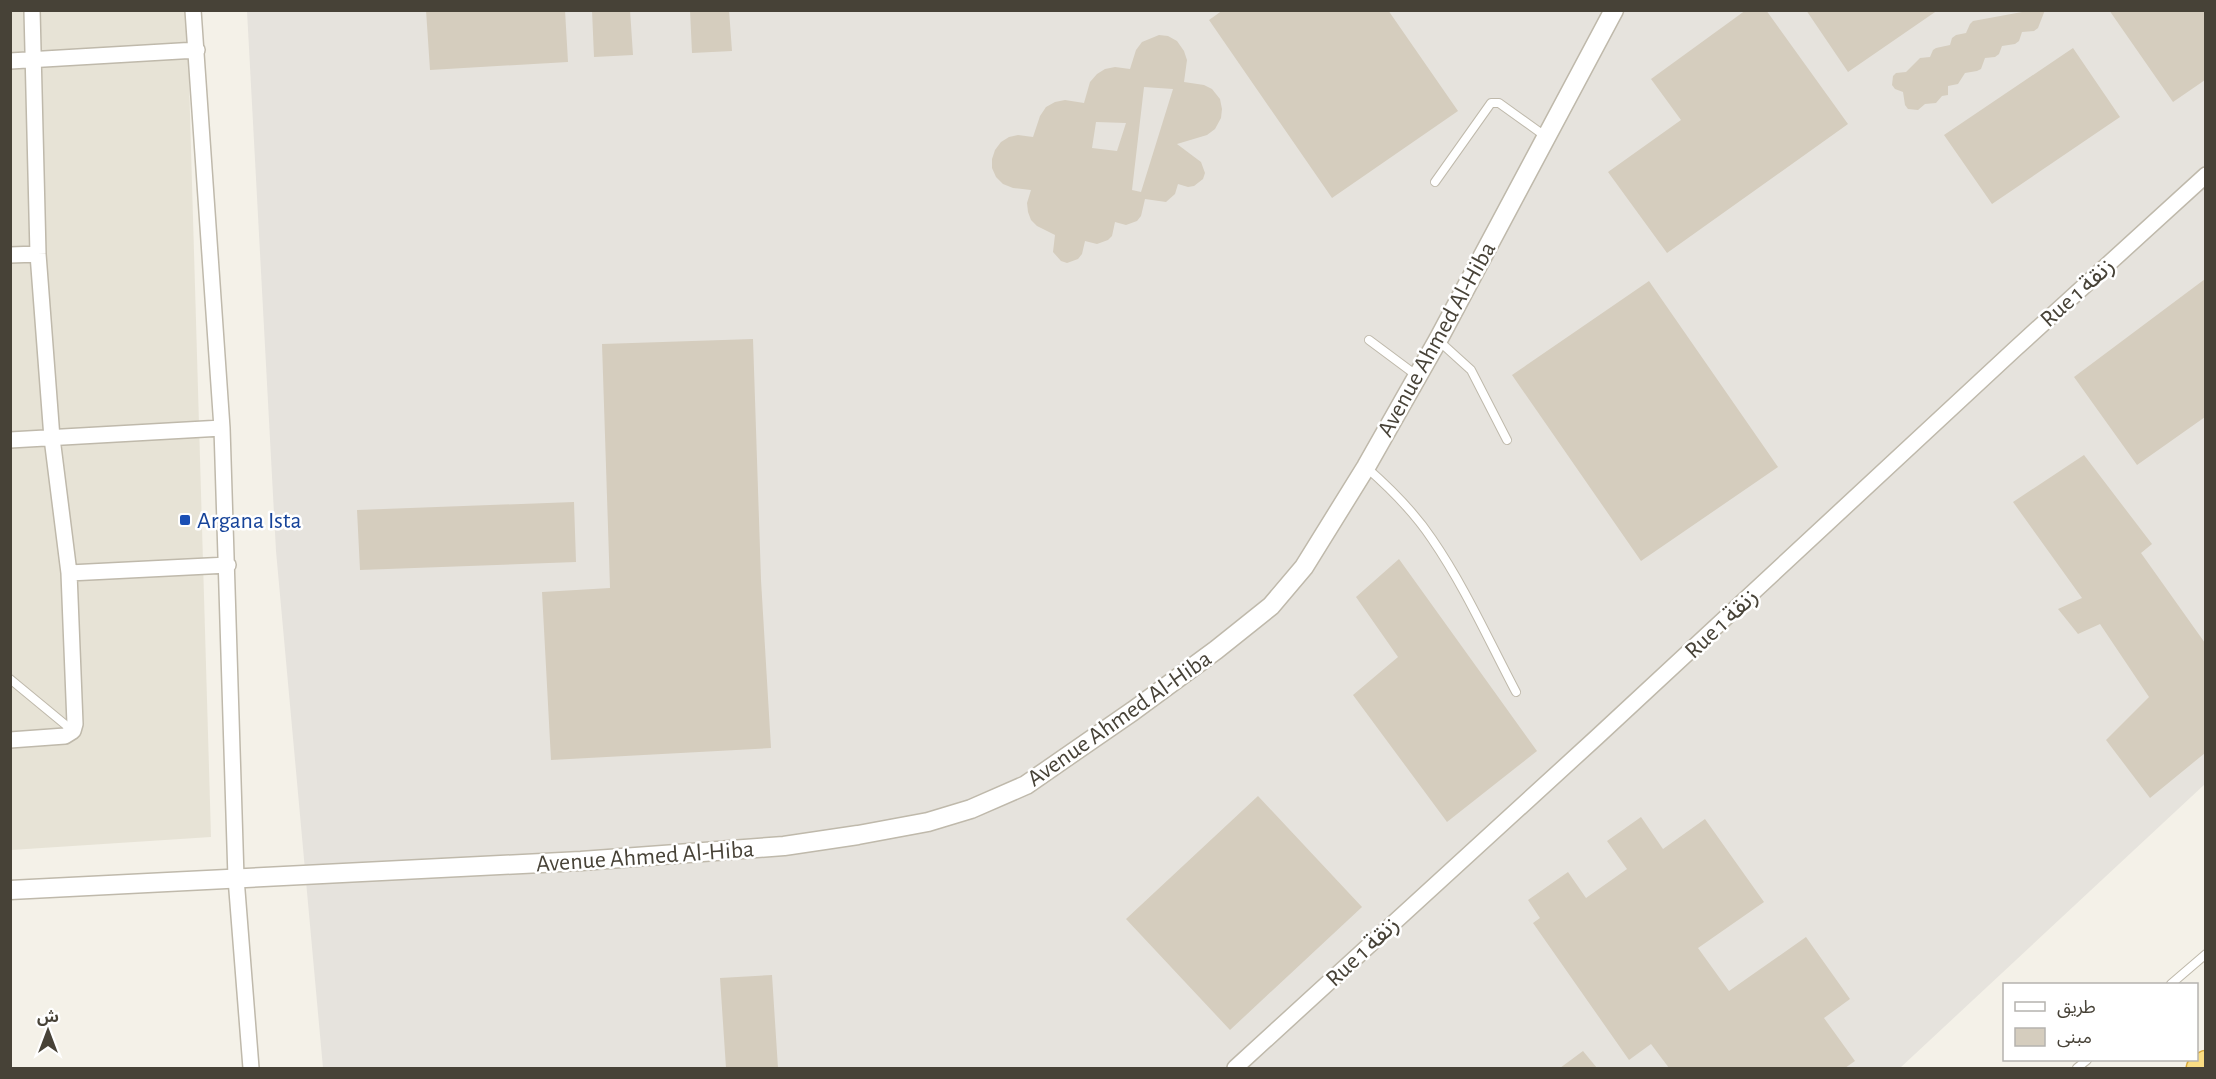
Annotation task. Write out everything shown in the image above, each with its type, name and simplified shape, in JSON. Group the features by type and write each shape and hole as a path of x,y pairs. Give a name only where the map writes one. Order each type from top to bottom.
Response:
{"highway":[{"path":"2199,1068 2205,1063"}],"street":[{"path":"10,740 65,736 73,731 75,724 69,573 52,438 38,254 32,10"},
{"path":"194,10 222,428 236,878 251,1068"},
{"name":"Avenue Ahmed Al-Hiba","path":"10,890 581,861 784,846 928,822 971,809 1026,785 1074,754 1216,650 1271,606 1304,567 1366,467 1438,339 1614,10"},
{"path":"10,61 197,50"},
{"name":"Rue 1 زنقة","path":"1234,1068 1597,737 2205,175"},
{"path":"10,255 38,254"},
{"path":"10,440 222,428"},
{"path":"69,573 228,565"}],"lane":[{"path":"1435,182 1491,103 1499,102 1546,137"},
{"path":"1438,339 1471,370 1507,440"},
{"path":"1370,340 1417,376"},
{"path":"1366,467 1398,496 1431,537 1460,585 1516,692"},
{"path":"10,678 73,731"},
{"path":"2172,983 2205,954"}],"shaded area":[{"path":"11,11 187,11 211,837 11,850"},
{"path":"247,11 2205,11 2205,784 1900,1068 323,1068 276,551"}],"building":[{"path":"426,10 565,10 568,62 430,70"},
{"path":"592,10 630,10 633,55 594,57"},
{"path":"690,10 729,10 732,51 692,53"},
{"path":"1223,10 1388,10 1458,111 1332,198 1209,20"},
{"path":"1746,10 1766,10 1848,124 1667,253 1608,172 1681,120 1651,79"},
{"path":"1806,10 1938,10 1848,72"},
{"path":"2033,10 2045,10 2038,28 2034,31 2022,32 2019,41 2015,44 2002,46 1995,57 1985,58 1981,69 1965,73 1958,84 1948,86 1948,95 1942,96 1936,103 1925,104 1918,110 1908,109 1903,92 1892,85 1893,76 1896,73 1906,72 1920,58 1930,57 1936,48 1950,45 1952,38 1966,33 1973,21"},
{"path":"2109,10 2205,10 2205,80 2173,102"},
{"path":"1159,35 1168,36 1177,41 1187,60 1184,82 1204,85 1212,89 1220,99 1221,118 1215,129 1207,135 1177,144 1201,162 1205,173 1203,179 1194,186 1178,184 1175,194 1166,202 1145,199 1141,216 1137,221 1126,225 1115,222 1112,236 1108,240 1097,244 1085,241 1082,254 1078,259 1067,263 1061,261 1053,252 1055,235 1037,226 1031,220 1027,203 1031,190 1013,188 1003,184 996,177 992,168 995,150 1009,137 1018,135 1033,137 1040,116 1046,107 1055,102 1065,100 1084,103 1090,82 1097,74 1115,67 1130,69 1136,50 1142,42","holes":["1144,87 1173,89 1141,192 1132,190","1096,122 1126,123 1117,151 1092,148"]},
{"path":"2073,48 2120,117 1992,204 1944,135"},
{"path":"2205,279 2205,417 2137,465 2074,377"},
{"path":"1649,281 1778,467 1641,561 1512,375"},
{"path":"753,339 761,580 771,748 551,760 542,592 610,588 602,344"},
{"path":"2084,455 2152,544 2141,553 2205,643 2205,753 2150,798 2106,740 2149,697 2100,624 2078,634 2058,609 2082,598 2013,502"},
{"path":"574,502 576,562 360,570 357,510"},
{"path":"1399,559 1537,751 1447,822 1353,695 1398,657 1356,597"},
{"path":"1258,796 1362,907 1230,1030 1126,919"},
{"path":"1641,817 1663,849 1705,819 1764,902 1698,948 1729,991 1806,937 1850,999 1824,1018 1855,1061 1845,1068 1669,1068 1651,1044 1629,1060 1533,923 1540,918 1528,900 1568,872 1586,898 1627,869 1607,841"},
{"path":"772,975 778,1068 726,1068 720,978"},
{"path":"1583,1051 1597,1068 1560,1068"}],"place":[{"name":"Argana Ista","path":"185,520"}]}
